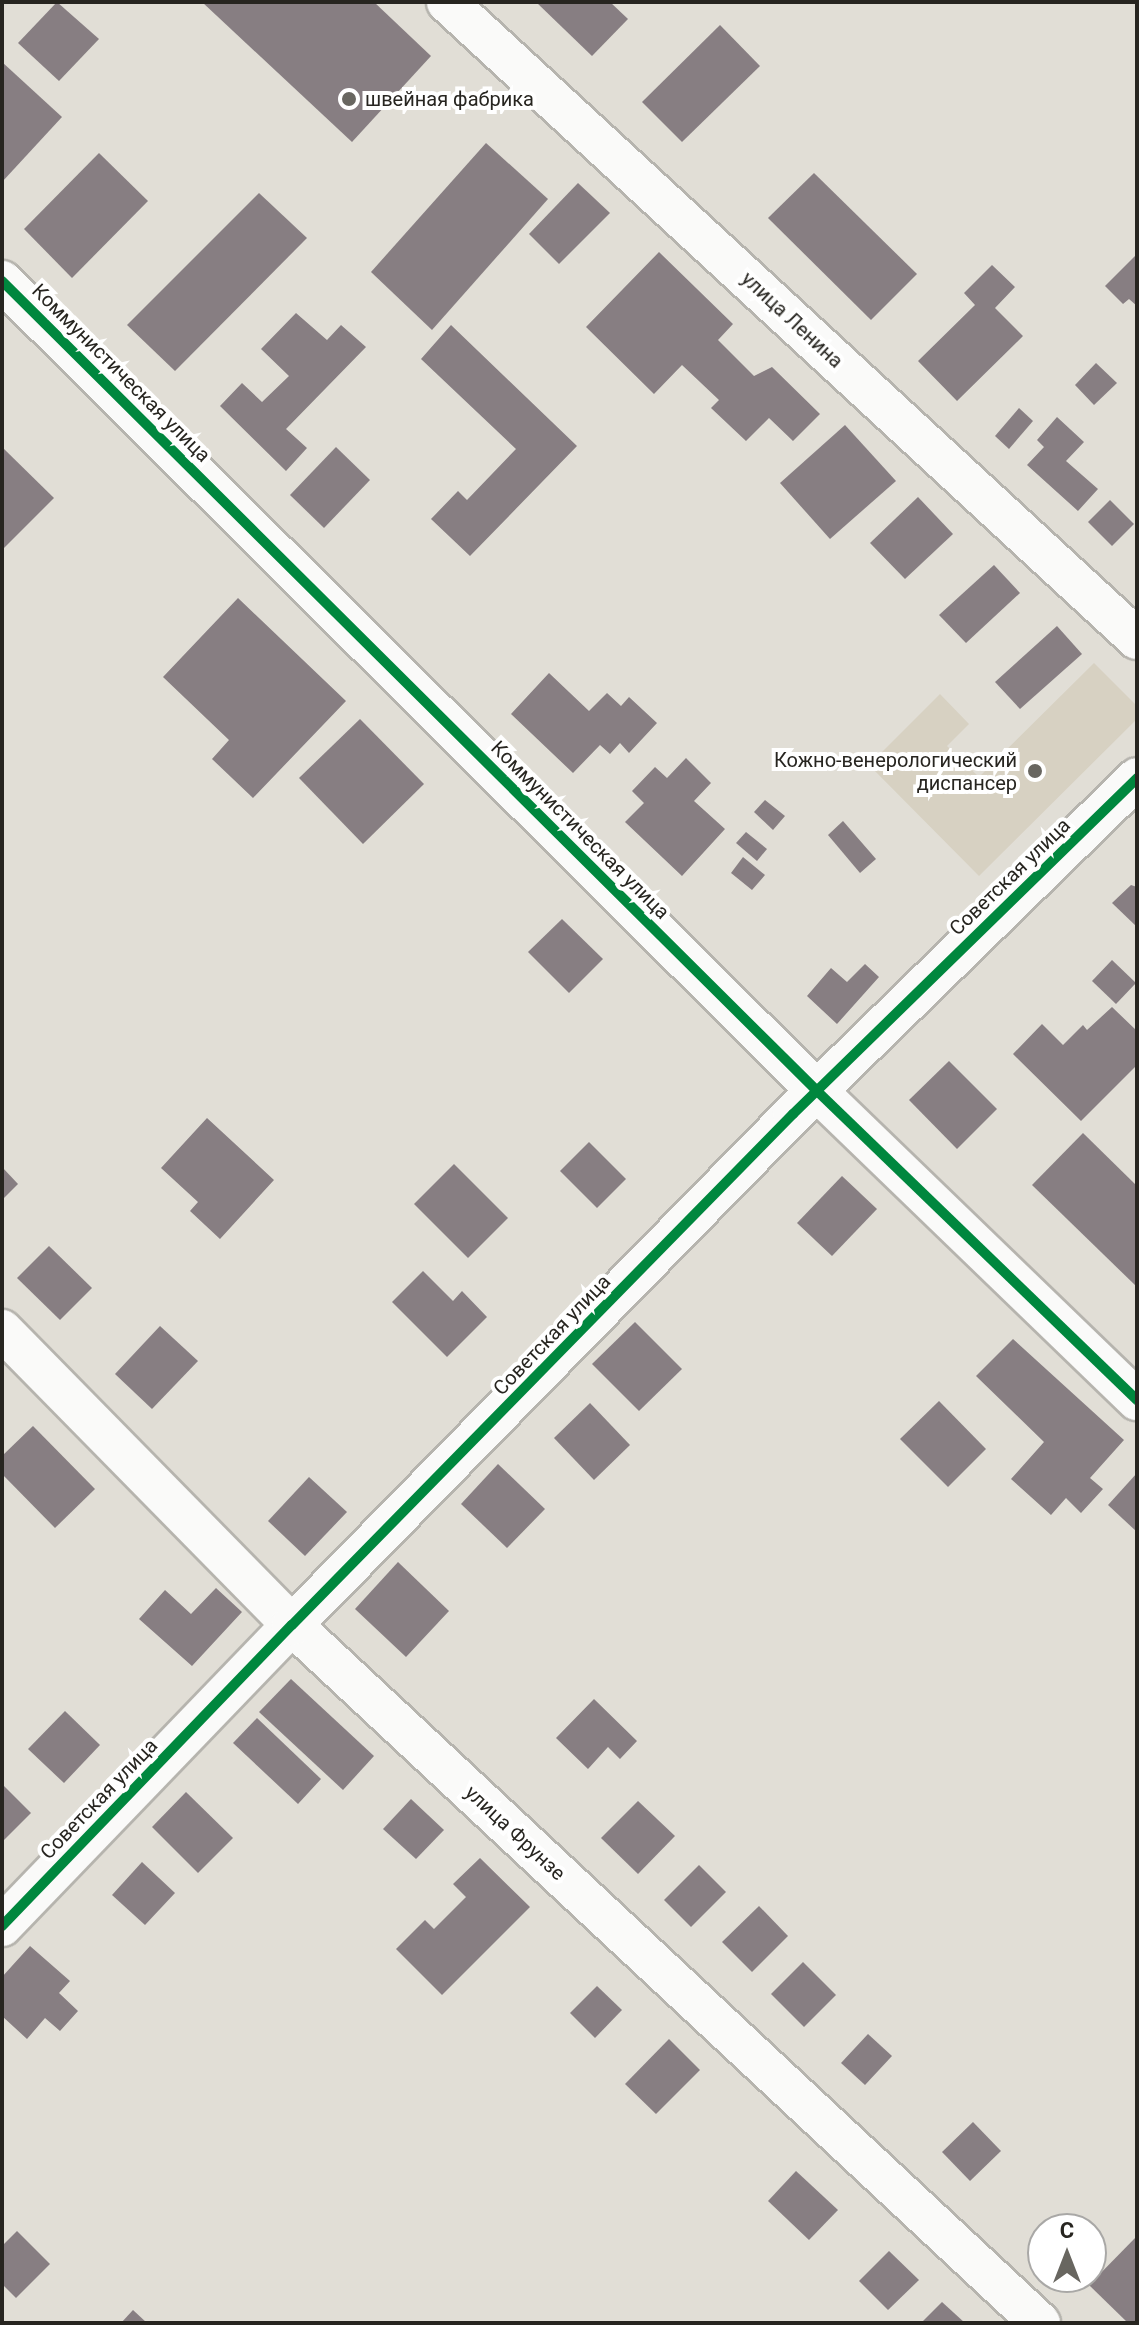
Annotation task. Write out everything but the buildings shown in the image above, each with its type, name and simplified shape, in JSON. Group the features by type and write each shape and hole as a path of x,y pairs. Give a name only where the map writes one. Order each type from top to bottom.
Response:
{"street":[{"name":"улица Ленина","path":"447,2 1137,639"},
{"name":"Коммунистическая улица","path":"2,281 817,1091 1137,1400"},
{"name":"Советская улица","path":"2,1926 292,1625 817,1091 1137,778"},
{"name":"улица Фрунзе","path":"2,1330 292,1625 1040,2323"}],"shaded area":[{"name":"Кожно-венерологический диспансер","path":"1094,663 1137,706 1137,719 979,876 869,765 940,694 969,724 947,746 979,777"}],"cycle path":[{"path":"2,281 817,1091 1137,1400"},
{"path":"2,1926 793,1114 1137,778"}],"place":[{"name":"швейная фабрика","path":"349,99"},
{"name":"Кожно-венерологический диспансер","path":"1035,771"}]}
